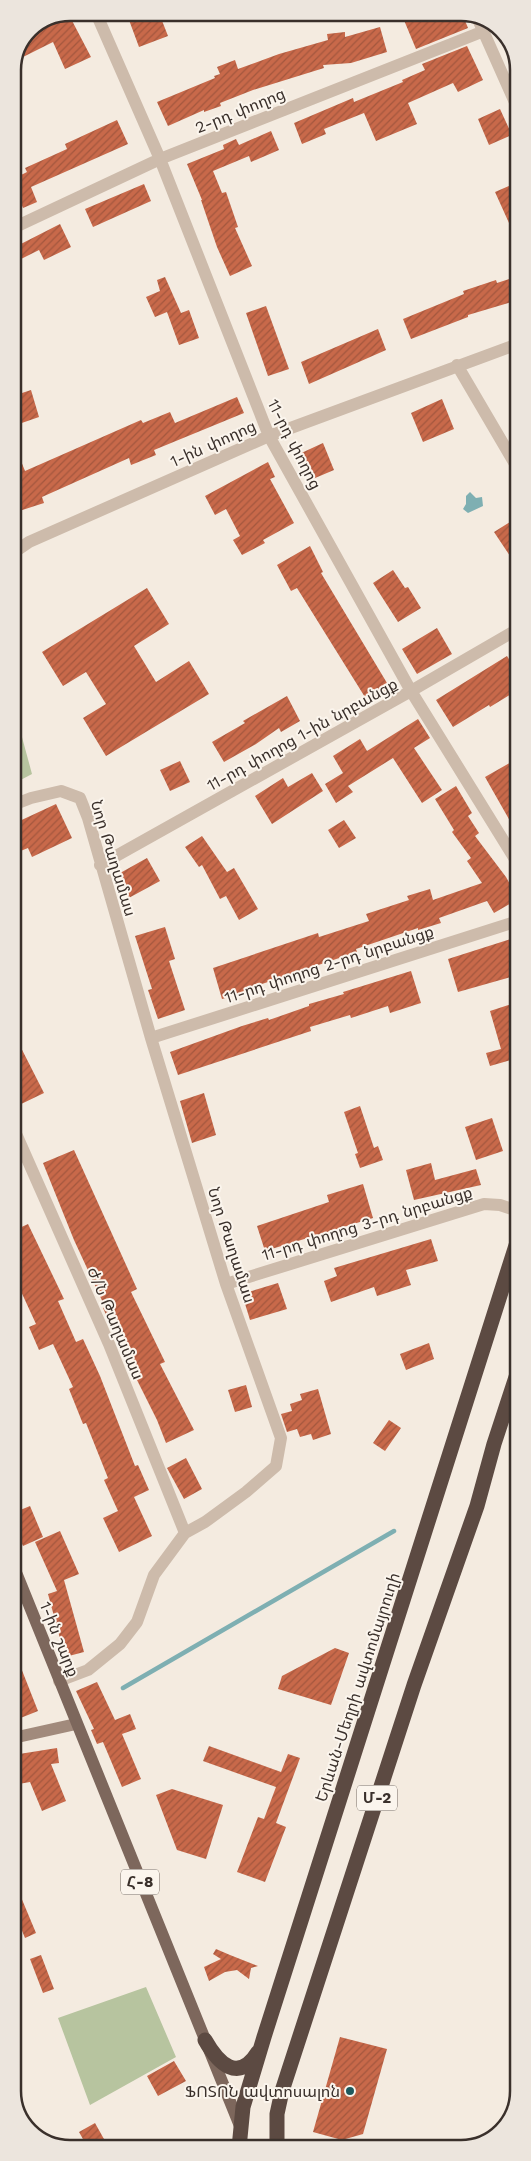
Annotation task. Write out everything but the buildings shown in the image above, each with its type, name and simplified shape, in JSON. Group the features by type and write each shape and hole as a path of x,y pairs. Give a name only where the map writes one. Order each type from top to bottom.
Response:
{"highway":[{"name":"Երևան-Մեղրի ավտոմայրուղի","path":"239,2140 243,2107 264,2037 510,1264"},
{"name":"Մ-2","path":"277,2140 277,2114 282,2091 414,1685 477,1506 510,1395"},
{"path":"205,2040 222,2064 238,2068 253,2059 264,2037"},
{"path":"240,2126 246,2140"}],"main road":[{"name":"1-ին շարք","path":"21,1585 76,1724"},
{"name":"Հ-8","path":"76,1724 240,2126"}],"street":[{"name":"11-րդ փողոց","path":"100,21 160,159 269,436 411,691 510,851"},
{"path":"481,26 510,89"},
{"name":"2-րդ փողոց","path":"21,224 160,159 484,31"},
{"name":"1-ին փողոց","path":"21,548 29,542 269,436 510,347"},
{"path":"457,365 510,456"},
{"name":"11-րդ փողոց 1-ին նրբանցք","path":"100,865 510,634"},
{"name":"Նոր Թաղամաս","path":"21,802 61,791 80,798 88,818 151,1038 226,1284 281,1438 276,1466 246,1492 206,1522 185,1533 154,1575 137,1622 120,1644 88,1670 59,1681"},
{"name":"11-րդ փողոց 2-րդ նրբանցք","path":"151,1038 510,925"},
{"name":"Ժ/Ն Թաղամաս","path":"21,1145 109,1344 185,1533"},
{"name":"11-րդ փողոց 3-րդ նրբանցք","path":"226,1284 484,1204 500,1204 510,1208"},
{"path":"21,1736 76,1724"}],"green space":[{"path":"21,733 32,774 21,780"},
{"path":"146,1987 176,2057 90,2105 58,2018"}],"water":[{"path":"470,492 476,498 482,497 483,506 468,513 463,509 466,504 466,496"}],"waterway":[{"path":"123,1688 394,1531"}],"place":[{"name":"ՖՈՏՈՆ ավտոսալոն","path":"350,2091"}]}
